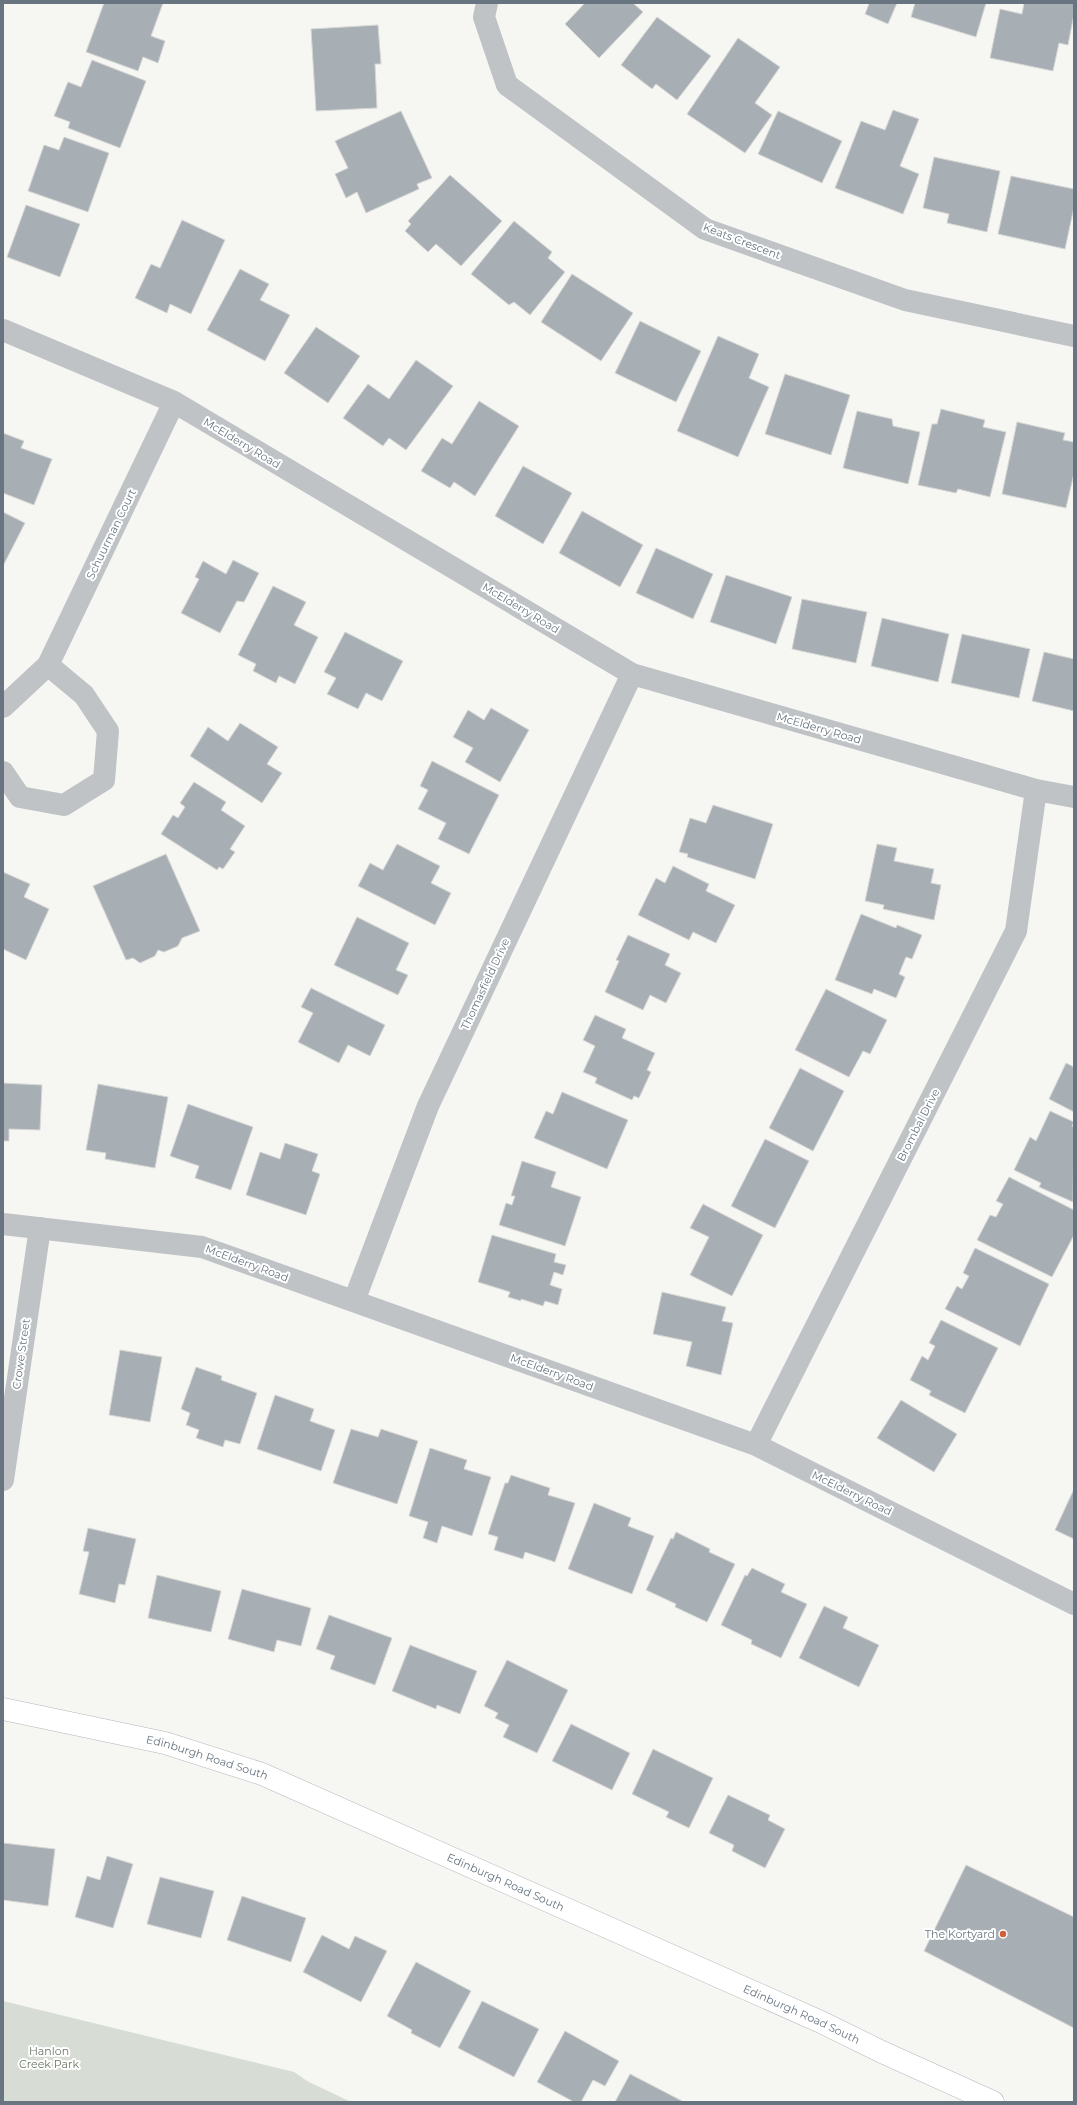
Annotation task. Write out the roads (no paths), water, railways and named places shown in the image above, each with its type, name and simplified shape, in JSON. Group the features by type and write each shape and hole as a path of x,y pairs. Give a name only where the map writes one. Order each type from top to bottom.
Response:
{"main road":[{"name":"Edinburgh Road South","path":"3,1709 165,1743 262,1774 821,2022 882,2052 993,2102"}],"street":[{"name":"Keats Crescent","path":"487,3 484,17 507,85 705,229 905,300 1074,336"},
{"name":"McElderry Road","path":"3,330 174,402 632,674 1036,790 1074,797"},
{"name":"Schuurman Court","path":"3,707 48,665 174,402"},
{"path":"3,772 20,797 64,805 104,780 108,731 84,695 48,665"},
{"name":"Thomasfield Drive","path":"354,1301 428,1106 632,674"},
{"name":"Brombal Drive","path":"756,1445 1016,931 1036,790"},
{"name":"McElderry Road","path":"3,1224 202,1247 756,1445 1074,1604"},
{"name":"Crowe Street","path":"3,1480 40,1228"}],"place":[{"name":"The Kortyard","path":"1003,1934"}],"park label":[{"name":"Hanlon Creek Park","path":"49,2057"}]}
